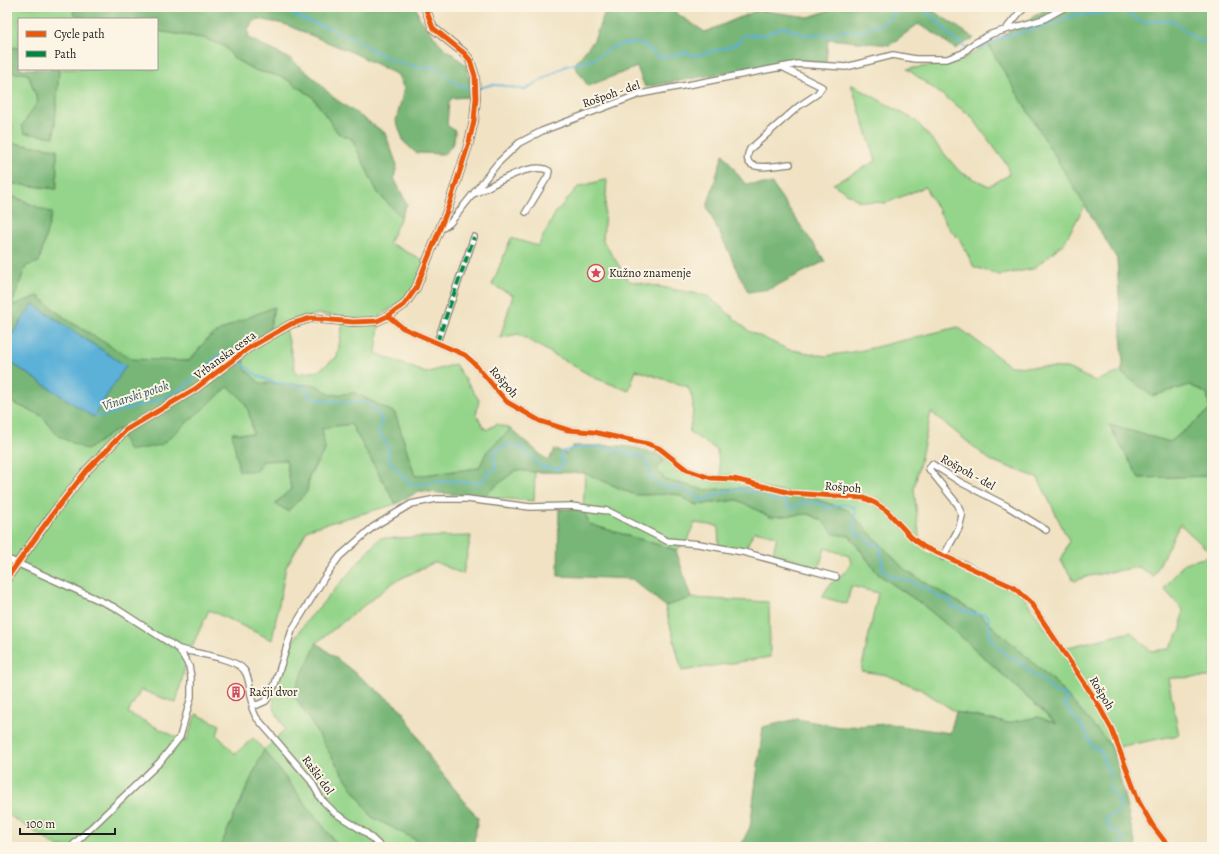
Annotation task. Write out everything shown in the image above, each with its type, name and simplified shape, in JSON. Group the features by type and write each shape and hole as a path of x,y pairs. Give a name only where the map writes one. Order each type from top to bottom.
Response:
{"street":[{"name":"Vrbanska cesta","path":"7,578 14,561 108,447 126,430 195,389 239,354 269,335 291,324 311,318 353,322 377,320 388,316 404,305 416,288 440,230 468,146 474,121 476,98 476,81 470,60 464,53 434,28 425,7"},
{"path":"1006,29 1024,7"},
{"path":"1006,29 1044,19 1065,7"},
{"name":"Rošpoh - del","path":"440,230 450,223 497,164 519,143 542,131 640,94 798,64 846,67 893,55 934,60 947,59 963,53 973,44 991,34 1006,29"},
{"path":"782,67 822,87 817,94 795,109 750,150 748,157 749,163 753,166 761,168 790,164"},
{"name":"Rošpoh - del","path":"474,194 527,170 546,169 549,171 548,176 526,212"},
{"path":"436,342 474,236"},
{"name":"Rošpoh","path":"388,316 403,328 457,351 469,359 507,402 532,417 568,430 593,432 648,444 659,448 687,470 710,478 734,479 791,493 864,498 887,511 911,537 924,548 1013,587 1023,594 1040,614 1095,699 1109,724 1139,802 1152,826 1169,847"},
{"name":"Rošpoh - del","path":"943,557 959,528 962,516 958,505 929,469 932,464 960,482 1007,506 1046,530"},
{"path":"253,703 257,705 266,701 274,684 292,630 324,578 340,556 373,527 411,504 436,499 467,499 529,507 571,506 608,510 666,541 699,544 743,552 836,577"},
{"path":"14,561 114,607 179,649 186,658 192,677 189,709 180,737 160,762 71,847"},
{"name":"Raški dol","path":"179,649 228,660 244,670 248,679 253,703 252,708 256,717 311,781 321,799 335,813 366,833 381,847"}],"green space":[{"path":"7,7 76,7 73,13 86,18 18,18 18,48 7,47"},
{"path":"76,7 416,7 419,17 441,45 466,65 470,83 469,97 452,98 449,102 447,125 455,131 454,141 449,149 444,154 416,153 404,142 396,121 404,89 398,75 356,54 284,24 258,19 252,22 248,30 249,38 292,60 317,81 334,98 385,133 397,165 394,178 407,204 401,217 378,193 352,139 338,133 312,96 283,77 254,70 235,59 224,46 203,38 158,31 158,18 85,18 73,13"},
{"path":"667,7 705,32 758,10 809,17 839,7 931,7 932,10 974,38 955,49 937,35 918,24 890,45 828,39 826,63 791,61 645,87 637,67 588,86 574,65 594,40 604,14"},
{"path":"1049,7 1212,7 1212,476 1139,478 1109,425 1170,442 1210,410 1207,394 1190,385 1152,396 1121,372 1123,364 1117,259 988,45"},
{"path":"158,31 203,38 224,46 235,59 254,70 283,77 312,96 338,133 352,139 378,193 401,217 389,243 425,261 416,287 400,302 380,316 376,353 426,373 455,364 479,400 476,415 486,430 497,424 511,429 487,451 479,468 415,476 395,413 355,393 331,395 316,385 260,383 245,369 241,348 269,332 274,308 237,322 209,337 189,361 132,360 66,319 38,296 11,306 26,266 26,201 9,195 7,183 56,189 57,149 10,143 12,125 7,124 7,72 28,74 38,102 22,126 54,136 59,70 158,70","holes":["318,314 344,317 337,357 318,371 296,374 285,324"]},
{"path":"988,45 1085,205 1064,243 1033,269 1000,275 974,267 960,240 948,227 925,187 886,203 859,201 833,184 876,161 851,84 916,121 960,172 989,186 1009,175 1007,165 971,116 907,69 958,62"},
{"path":"7,47 18,48 18,70 59,70 54,137 24,133 22,126 38,101 28,74 7,72"},
{"path":"7,124 12,125 10,143 57,149 57,189 7,183"},
{"path":"723,154 745,184 772,184 825,261 770,289 748,292 707,207"},
{"path":"607,179 603,241 629,281 708,296 749,331 787,349 825,356 859,351 958,327 1010,366 1067,368 1095,381 1121,372 1152,396 1190,385 1207,394 1210,410 1170,442 1109,425 1140,478 1212,476 1212,554 1180,524 1153,577 1139,567 1089,576 1074,581 1061,561 1069,541 1038,478 990,460 931,412 914,489 920,544 1020,592 1060,649 1131,632 1151,651 1169,649 1181,630 1183,610 1164,589 1184,563 1212,556 1212,677 1168,678 1179,735 1113,748 1057,684 981,616 906,571 848,510 800,494 752,487 705,490 665,480 657,469 664,460 654,452 658,451 680,467 696,476 713,481 722,481 717,450 689,432 693,415 693,404 688,387 636,370 629,391 595,378 518,334 500,338 513,295 492,285 511,238 538,246 556,212 578,187"},
{"path":"7,191 9,195 52,213 39,262 26,266 11,306 38,296 66,319 132,359 189,361 209,337 237,322 274,307 269,332 241,348 245,369 260,383 316,385 331,395 355,393 395,413 415,476 479,468 487,451 511,429 548,461 555,449 567,454 573,446 609,445 632,447 654,454 664,460 657,469 665,480 705,490 752,487 800,494 848,510 906,571 981,616 1057,684 1113,748 1136,847 740,847 750,827 763,727 797,719 840,727 887,724 950,733 956,712 1007,723 1038,717 1057,724 965,640 923,605 878,574 850,536 834,534 823,521 809,514 770,517 738,500 696,505 677,494 635,495 585,473 516,470 482,497 419,491 396,504 351,424 322,428 325,450 309,475 307,492 288,511 275,504 291,489 286,460 263,461 256,471 239,471 232,433 253,434 249,412 240,397 228,387 161,445 129,451 118,429 87,450 58,436 42,416 7,400"},
{"path":"228,386 240,396 249,412 253,434 232,433 263,461 286,460 291,489 275,504 307,492 309,476 325,450 322,428 351,424 396,504 308,529 286,567 272,640 209,610 188,655 176,703 141,690 128,713 186,742 196,714 220,725 217,735 235,754 253,738 264,750 220,847 58,847 7,814 7,400 42,416 58,436 118,429 161,444"},
{"path":"516,470 535,472 534,501 482,497"},
{"path":"585,473 635,495 677,494 696,505 738,500 770,517 809,514 823,521 834,534 850,536 878,574 923,605 965,640 1058,726 1038,717 1007,723 956,712 922,690 887,675 861,671 878,593 851,586 847,604 822,597 830,584 846,571 851,563 849,556 825,548 818,570 772,557 777,536 754,531 745,550 719,546 718,526 694,523 688,541 676,550 589,524 583,509"},
{"path":"559,509 583,509 589,524 676,550 691,598 665,606 632,579 558,576"},
{"path":"471,536 463,574 435,562 394,582 316,643 372,817 420,842 421,847 339,847 264,750 285,729 273,707 276,681 289,648 306,622 380,538"},
{"path":"691,598 769,602 770,657 682,671 665,606"},
{"path":"317,643 402,710 432,761 478,818 473,847 421,847 420,842 372,817 340,770 293,693"},
{"path":"264,750 339,847 220,847"}],"water":[{"path":"33,304 126,366 93,417 7,360 7,342"}],"waterway":[{"path":"250,7 280,8 307,21 333,29 338,34 354,37 371,49 395,61 425,69 434,66 455,83 469,88"},
{"path":"477,88 493,85 507,86 524,90 566,66 592,60 615,46 630,43 643,44 659,57 678,55 685,52 694,56 735,45 745,35 764,35 784,27 805,35 819,34 829,36 845,30 861,32 873,26 884,24 898,9 910,11 921,9 933,17 953,39 969,49 984,47 1003,37 1049,25 1075,15 1123,12 1132,15 1141,22 1172,20 1189,34 1203,42 1212,39"},
{"name":"Vinarski potok","path":"93,413 97,416 107,415 172,394 203,371 215,358 224,353 230,352 236,354"},
{"name":"Vinarski potok","path":"238,358 245,366 260,377 277,383 305,386 310,396 317,399 345,403 365,402 374,408 382,421 378,433 388,445 389,461 411,485 448,481 477,483 483,481 488,472 496,470 493,451 509,444 520,447 542,467 558,469 564,462 560,457 562,452 577,448 601,448 625,453 647,460 650,478 661,486"},
{"name":"Vinarski potok","path":"665,487 683,489 688,493 695,493 700,501 733,489 763,493 772,500 784,500 791,509 805,502 823,504 827,509 838,505 851,506 855,508 855,532 865,537 869,543 879,544 882,557 882,568 891,577 913,582 918,587 926,588 941,599 945,598 950,600 952,607 960,608 969,613 988,616 991,641 995,642 998,648 1002,649 1009,658 1014,658 1027,668 1035,677 1041,678 1043,682 1057,694 1063,693 1067,698 1067,702 1063,703 1083,728 1093,747 1100,749 1111,776 1110,790 1119,800 1121,806 1117,813 1106,818 1109,828 1124,837 1122,843 1117,847"}],"marked path":[{"path":"437,342 474,237"}],"cycle path":[{"path":"7,578 54,512 87,470 126,430 195,389 247,349 291,324 311,318 353,322 377,321 388,316 404,305 416,288 447,211 468,146 474,121 476,98 475,76 470,60 464,53 433,28 425,7"},
{"path":"388,316 403,328 465,355 474,363 507,402 540,421 568,430 593,432 648,444 659,448 687,470 711,478 734,479 791,493 864,498 887,511 911,537 924,547 1013,587 1030,602 1095,699 1112,730 1139,802 1153,826 1169,847"}],"place":[{"name":"Kužno znamenje","path":"596,273"},
{"name":"Račji dvor","path":"236,692"}]}
